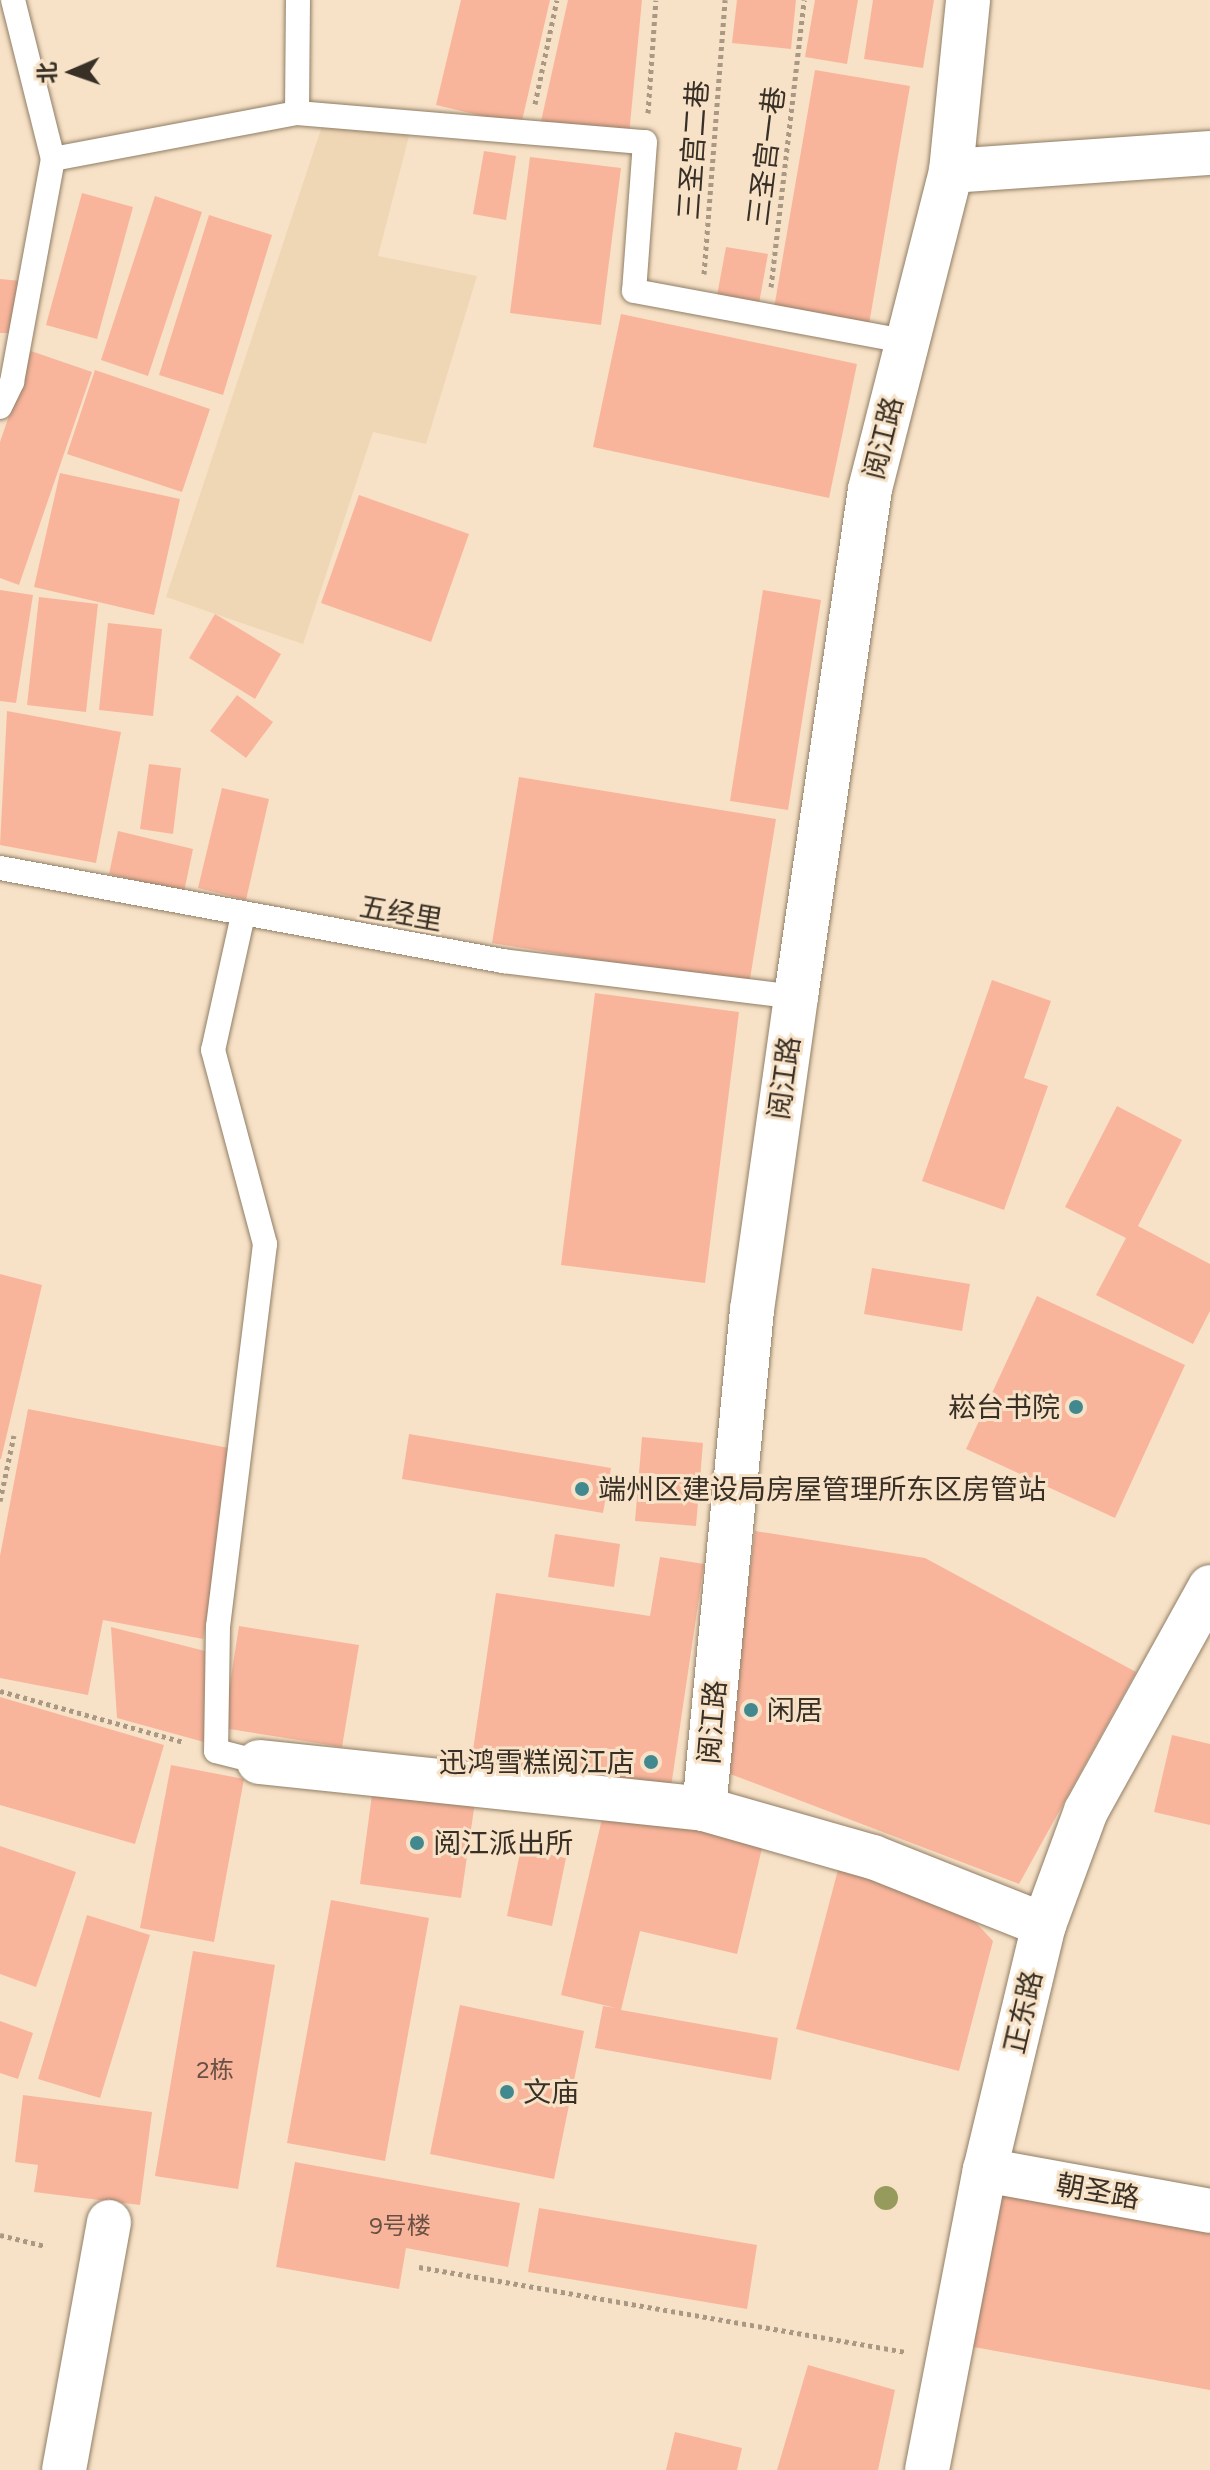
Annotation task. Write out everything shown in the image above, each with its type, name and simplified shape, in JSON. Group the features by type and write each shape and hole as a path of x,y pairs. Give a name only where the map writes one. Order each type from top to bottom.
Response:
{"street":[{"name":"阅江路","path":"704,1809 752,1310 870,489 951,171 968,0"},
{"path":"951,171 1210,153"},
{"name":"正东路","path":"927,2470 985,2170 1044,1925 1086,1811 1210,1587"},
{"path":"259,1762 704,1809 873,1857 1044,1925"},
{"name":"朝圣路","path":"985,2170 1210,2211"},
{"path":"64,2470 109,2222"}],"lane":[{"path":"0,407 12,382 53,159 13,0"},
{"path":"297,113 298,0"},
{"path":"53,159 297,113 645,142 634,291 908,342"},
{"name":"五经里","path":"0,868 503,961 796,997"},
{"path":"243,915 213,1050 265,1244 218,1626 216,1751 259,1762"}],"path":[{"path":"529,132 557,0"},
{"path":"645,142 656,0"},
{"name":"三圣宫二巷","path":"701,304 725,0"},
{"name":"三圣宫一巷","path":"767,316 804,0"},
{"path":"0,1501 14,1435"},
{"path":"0,1691 216,1751"},
{"path":"0,2235 45,2246"},
{"path":"419,2267 948,2359"}],"shaded area":[{"path":"322,126 410,132 378,256 477,276 426,444 373,432 303,644 166,597"}],"building":[{"path":"461,0 550,0 521,125 436,105"},
{"path":"568,0 642,0 629,135 540,126"},
{"path":"737,0 796,0 791,49 732,43"},
{"path":"815,0 858,0 847,64 805,57"},
{"path":"873,0 934,0 923,68 864,59"},
{"path":"815,70 910,86 868,330 773,314"},
{"path":"484,151 516,156 506,220 473,214"},
{"path":"530,157 621,168 601,325 510,313"},
{"path":"82,193 133,207 97,339 46,325"},
{"path":"155,196 202,212 148,376 101,360"},
{"path":"209,215 272,235 223,395 159,375"},
{"path":"726,247 768,254 758,309 716,301"},
{"path":"0,279 22,281 16,333 0,333"},
{"path":"621,314 857,364 829,498 593,447"},
{"path":"31,351 92,372 19,585 0,578 0,442"},
{"path":"95,370 210,409 182,492 67,454"},
{"path":"60,473 180,499 154,615 34,587"},
{"path":"359,495 469,534 431,642 321,603"},
{"path":"0,590 33,595 16,703 0,701"},
{"path":"763,590 821,600 788,810 730,801"},
{"path":"39,597 98,604 86,712 27,705"},
{"path":"215,614 281,654 255,699 189,658"},
{"path":"108,623 162,629 153,716 99,710"},
{"path":"237,695 273,722 246,758 210,731"},
{"path":"7,711 121,732 96,863 0,845"},
{"path":"149,764 181,768 173,834 140,829"},
{"path":"519,777 776,819 749,985 492,943"},
{"path":"222,788 269,799 246,900 198,888"},
{"path":"118,831 193,849 184,892 109,874"},
{"path":"992,980 1051,1001 1024,1078 1048,1086 1004,1210 922,1181"},
{"path":"595,993 739,1012 705,1283 561,1265"},
{"path":"1117,1106 1182,1140 1138,1226 1210,1264 1210,1311 1193,1344 1096,1295 1126,1238 1065,1207"},
{"path":"872,1268 970,1284 962,1331 864,1314"},
{"path":"0,1274 42,1285 1,1459 0,1459"},
{"name":"崧台书院","path":"1037,1296 1185,1365 1115,1518 966,1449"},
{"path":"28,1409 239,1450 203,1639 103,1620 88,1695 0,1678 0,1556"},
{"path":"409,1434 611,1468 603,1513 402,1479"},
{"path":"642,1437 703,1443 696,1526 635,1521"},
{"path":"755,1531 925,1558 1136,1672 1019,1884 725,1772"},
{"path":"555,1534 620,1544 614,1587 548,1577"},
{"path":"660,1557 704,1564 671,1787 472,1757 496,1593 650,1616"},
{"path":"239,1626 359,1645 342,1747 223,1728"},
{"path":"111,1627 205,1651 204,1742 117,1718"},
{"path":"0,1697 164,1745 135,1844 0,1805"},
{"path":"1172,1735 1210,1744 1210,1825 1154,1812"},
{"path":"171,1765 244,1779 214,1942 140,1928"},
{"name":"阅江派出所","path":"373,1787 475,1802 461,1898 360,1884"},
{"path":"605,1806 763,1844 737,1954 640,1931 621,2010 778,2038 771,2080 595,2048 603,2006 616,2008 561,1995"},
{"path":"0,1846 76,1872 36,1987 0,1974"},
{"path":"521,1848 566,1858 552,1926 507,1916"},
{"path":"839,1866 951,1896 993,1941 959,2071 796,2029"},
{"path":"331,1900 429,1918 385,2161 287,2143"},
{"path":"87,1915 150,1935 100,2098 38,2079"},
{"path":"193,1951 275,1965 238,2189 155,2176"},
{"name":"文庙","path":"460,2005 584,2031 554,2179 430,2154"},
{"path":"0,2021 33,2033 18,2079 0,2073"},
{"path":"23,2095 152,2112 140,2205 34,2192 38,2165 15,2162"},
{"path":"295,2162 520,2203 508,2267 406,2248 399,2289 276,2267"},
{"path":"994,2194 1210,2233 1210,2390 968,2346"},
{"path":"539,2208 757,2245 747,2309 528,2272"},
{"path":"808,2365 895,2390 878,2470 777,2470"},
{"path":"675,2432 742,2448 737,2470 666,2470"}],"place":[{"name":"崧台书院","path":"1076,1407"},
{"name":"端州区建设局房屋管理所东区房管站","path":"582,1489"},
{"name":"闲居","path":"751,1710"},
{"name":"迅鸿雪糕阅江店","path":"651,1762"},
{"name":"阅江派出所","path":"417,1843"},
{"name":"文庙","path":"507,2092"}]}
